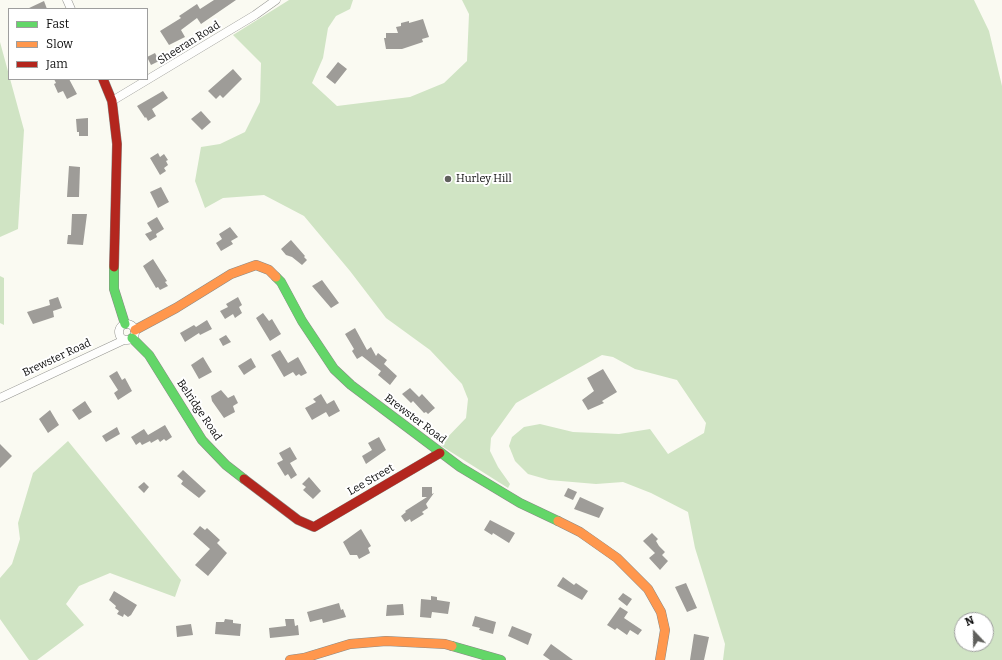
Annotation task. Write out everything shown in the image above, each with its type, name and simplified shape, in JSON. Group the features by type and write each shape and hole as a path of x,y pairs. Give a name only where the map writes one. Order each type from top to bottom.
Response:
{"street":[{"name":"Sheeran Road","path":"112,102 255,15 276,0"},
{"path":"103,80 112,102 117,144 114,289 125,324 130,325 130,336 119,332 121,326 125,324"},
{"name":"Brewster Road","path":"0,398 130,336 231,274 256,265 269,270 281,282 302,321 334,369 351,385 440,453 520,503 580,532 617,558 648,589 661,612 665,630 664,650 660,660"},
{"name":"Belridge Road","path":"130,336 149,355 202,440 226,465 298,520 314,527"},
{"name":"Lee Street","path":"314,527 440,453"},
{"path":"290,660 304,658 350,644 386,641 445,644 501,660"}],"green space":[{"path":"289,0 353,0 350,9 336,16 328,28 323,58 312,83 337,106 410,97 444,83 467,61 469,14 462,0 974,0 989,31 1002,86 1002,660 723,660 725,644 695,548 688,512 651,493 623,482 596,484 549,480 528,474 515,461 509,446 512,437 524,427 540,424 573,432 619,434 650,429 668,454 704,433 706,423 677,380 635,369 613,357 602,355 516,403 491,438 490,451 498,467 510,484 508,488 440,445 466,418 468,399 462,384 430,350 386,318 350,271 304,216 264,195 223,198 205,208 195,181 201,147 220,144 245,132 260,102 261,63 233,35"},
{"path":"0,42 8,71 8,80 10,80 24,130 18,229 0,237"},
{"path":"0,276 4,278 4,325 0,323"},
{"path":"68,441 181,580 175,597 110,573 79,586 66,604 84,625 37,660 29,660 0,619 0,578 12,564 20,539 18,523 33,473"}],"building":[{"path":"214,0 236,0 201,24 197,18 181,30 185,37 169,45 160,31 181,18 179,16 197,4 200,9"},
{"path":"44,1 47,8 29,8"},
{"path":"423,19 429,37 422,39 423,42 402,49 386,49 384,38 386,38 386,33 398,33 396,27 401,26 401,23 409,21 409,23"},
{"path":"155,53 159,61 151,65 148,56"},
{"path":"338,62 347,69 335,84 326,77"},
{"path":"233,69 242,79 223,98 220,95 216,99 208,91"},
{"path":"54,80 70,80 77,94 67,99 63,91 58,93 54,84 56,83"},
{"path":"163,91 168,98 152,109 156,116 148,121 137,106"},
{"path":"201,111 211,122 202,130 191,119"},
{"path":"88,118 88,136 79,136 79,132 77,132 76,119"},
{"path":"158,153 160,157 164,154 168,160 166,161 168,165 164,168 166,171 160,175 150,158"},
{"path":"69,166 80,167 79,197 67,197"},
{"path":"161,187 169,202 158,208 150,192"},
{"path":"72,214 87,214 83,245 67,244 68,235 71,235"},
{"path":"157,217 164,229 156,234 157,237 150,241 145,234 152,231 147,223"},
{"path":"230,227 238,237 231,241 233,244 221,251 216,243 222,239 219,234"},
{"path":"291,240 307,260 302,265 292,257 286,255 281,249"},
{"path":"153,259 167,281 165,282 168,286 160,290 158,287 156,288 143,266"},
{"path":"322,280 339,303 331,308 312,286"},
{"path":"58,297 62,308 53,311 54,317 33,324 27,312 50,305 49,300"},
{"path":"238,297 242,305 239,307 242,313 235,318 233,314 225,319 220,311 228,307 226,304"},
{"path":"263,313 269,321 272,319 281,334 270,341 256,318"},
{"path":"207,320 212,329 200,335 199,333 185,342 180,333 194,325 196,327"},
{"path":"355,328 367,350 371,347 376,356 378,353 387,360 384,364 397,376 390,385 378,375 381,371 362,356 357,359 352,351 354,349 345,334"},
{"path":"226,335 231,342 223,346 219,339"},
{"path":"280,350 288,363 298,357 307,373 301,376 299,374 296,376 293,372 284,377 271,355"},
{"path":"203,357 212,372 199,379 191,365"},
{"path":"251,358 256,367 244,375 238,366"},
{"path":"603,369 617,392 602,401 604,403 588,410 582,400 594,391 587,378"},
{"path":"117,371 122,380 125,378 132,391 118,400 114,393 118,390 109,376"},
{"path":"410,388 419,397 422,394 435,408 428,414 426,412 424,413 413,401 411,403 402,394"},
{"path":"221,390 228,398 234,395 238,403 233,406 235,412 224,418 212,401 211,396"},
{"path":"321,394 327,404 334,400 340,411 329,417 326,412 312,420 305,408 316,402 313,399"},
{"path":"85,401 92,412 79,420 72,410"},
{"path":"50,410 59,425 48,433 39,419"},
{"path":"165,425 172,437 166,441 164,439 160,442 158,439 151,443 150,441 142,445 140,442 136,445 131,437 144,429 148,435"},
{"path":"117,427 120,434 106,442 102,436"},
{"path":"379,437 386,450 366,464 362,456 372,450 368,443"},
{"path":"0,444 12,456 0,468"},
{"path":"290,447 297,459 290,463 297,475 291,479 288,474 285,476 277,463 283,460 279,453"},
{"path":"183,470 206,491 199,498 181,484 183,481 177,476"},
{"path":"309,477 321,491 313,499 303,490 306,487 302,484"},
{"path":"144,482 149,487 144,493 138,487"},
{"path":"422,487 432,487 432,494 434,493 426,504 428,508 422,512 424,514 411,522 410,519 405,522 401,516 406,512 405,511 427,497 422,497"},
{"path":"568,488 577,492 573,500 564,496"},
{"path":"580,497 604,508 599,518 574,509"},
{"path":"490,520 515,533 509,543 493,533 492,535 484,530"},
{"path":"200,526 205,530 207,528 220,540 217,543 227,553 208,576 195,565 210,549 193,534"},
{"path":"361,529 371,546 368,548 370,553 359,559 357,555 350,555 343,542"},
{"path":"652,533 658,539 656,541 659,546 665,552 662,555 668,561 660,570 649,558 655,553 643,541"},
{"path":"563,577 574,585 576,583 588,591 582,600 557,586"},
{"path":"686,583 697,608 687,612 675,587"},
{"path":"114,591 137,605 128,617 124,614 123,617 117,614 119,611 109,600"},
{"path":"623,593 632,599 627,606 618,599"},
{"path":"431,596 437,597 437,600 450,602 448,614 432,612 431,618 420,617 421,599 431,600"},
{"path":"339,603 341,610 343,609 346,617 323,623 322,619 310,622 307,612"},
{"path":"403,604 404,615 386,616 387,605"},
{"path":"620,607 628,612 624,618 642,630 638,635 630,630 627,635 617,628 615,630 607,625"},
{"path":"475,616 496,622 493,634 479,630 480,628 472,626"},
{"path":"225,619 233,620 233,623 241,624 240,636 215,634 216,622 224,622"},
{"path":"285,619 294,619 295,626 298,625 299,635 270,638 269,628 286,626"},
{"path":"191,624 193,635 177,637 176,626"},
{"path":"512,626 532,634 528,645 508,636"},
{"path":"694,634 709,637 704,660 690,660"},
{"path":"551,644 573,660 550,660 543,655"}],"traffic: fast":[{"path":"114,267 114,289 125,324"},
{"path":"276,277 281,282 302,321 334,369 351,385 460,467 520,503 558,521"},
{"path":"132,338 149,355 202,440 226,465 244,479"},
{"path":"452,646 501,660"}],"traffic: slow":[{"path":"135,330 176,308 231,274 256,265 269,270 276,277"},
{"path":"558,521 580,532 617,558 648,589 661,612 665,630 660,660"},
{"path":"290,660 304,658 350,644 386,641 445,644 452,646"}],"traffic: jam":[{"path":"103,80 112,101 117,144 114,267"},
{"path":"244,479 298,520 314,527 440,453"}],"place":[{"name":"Hurley Hill","path":"448,179"}]}
